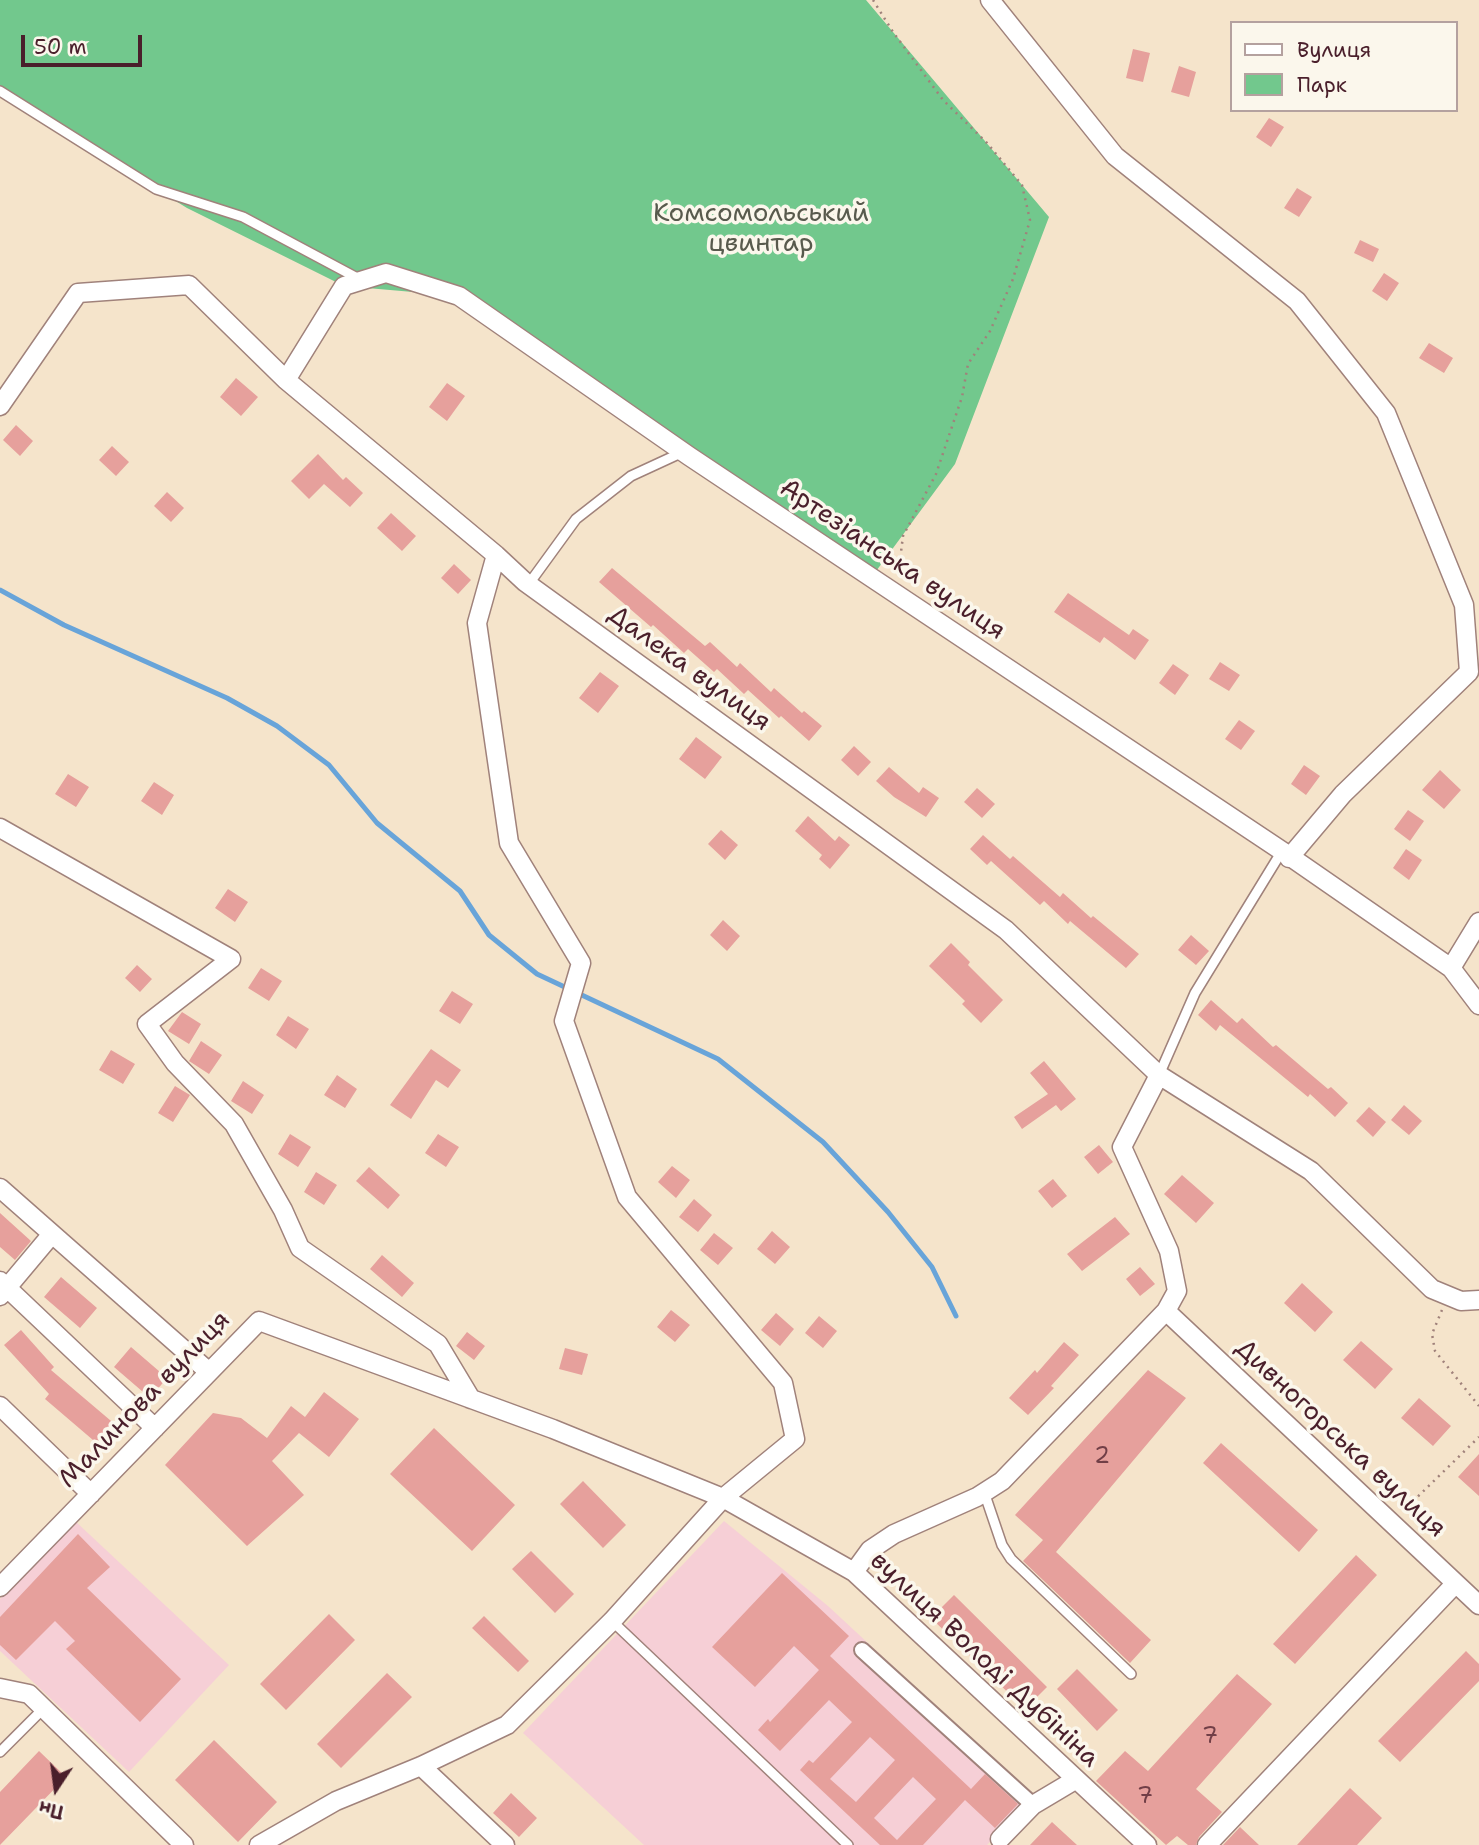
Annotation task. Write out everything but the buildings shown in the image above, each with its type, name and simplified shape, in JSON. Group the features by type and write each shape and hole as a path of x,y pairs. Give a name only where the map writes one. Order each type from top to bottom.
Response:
{"street":[{"path":"990,0 1115,156 1297,301 1386,413 1464,605 1474,675 1343,794 1286,855"},
{"name":"Артезіанська вулиця","path":"286,380 344,286 386,274 459,296 683,452 1451,968 1479,1005"},
{"name":"Далека вулиця","path":"0,406 78,293 189,285 286,380 496,555 528,585 1006,930 1159,1075 1311,1171 1432,1289 1447,1297"},
{"path":"259,1845 336,1801 421,1766 507,1725 612,1620 723,1499 795,1439 783,1383 627,1198 564,1021 581,963 509,843 477,623 496,555"},
{"path":"0,828 231,959 147,1024 175,1063 234,1124 283,1210 300,1248 439,1344 471,1399"},
{"path":"1451,968 1479,922"},
{"path":"854,1572 870,1550 894,1534 1002,1482 1166,1311 1177,1291 1169,1251 1122,1147 1159,1075"},
{"path":"0,1188 209,1372"},
{"path":"52,1234 2,1288 155,1428"},
{"path":"1447,1297 1461,1301 1479,1300"},
{"name":"Дивногорська вулиця","path":"1166,1311 1479,1605"},
{"name":"Малинова вулиця","path":"0,1587 259,1321 552,1429 723,1499"},
{"path":"0,1406 91,1494"},
{"name":"вулиця Володі Дубініна","path":"723,1499 854,1572 1147,1845"},
{"path":"1207,1845 1455,1584"},
{"path":"862,1650 1033,1805"},
{"path":"0,1688 29,1694 184,1845"},
{"path":"421,1766 505,1845"},
{"path":"1000,1843 1033,1805 1075,1780"}],"lane":[{"path":"0,92 156,189 243,217 363,281"},
{"path":"528,585 576,519 631,476 683,452"},
{"path":"1159,1075 1195,993 1286,855"},
{"path":"984,1492 1002,1545 1011,1559 1130,1674"},
{"path":"612,1620 848,1845"},
{"path":"0,1752 43,1709"}],"path":[{"path":"873,0 943,100 987,143 1022,185 1030,220 1013,279 990,331 968,364 962,397 936,474 902,536 894,593"},
{"path":"1447,1297 1432,1334 1435,1351 1479,1406"},
{"path":"1391,1523 1479,1437"}],"shaded area":[{"path":"74,1520 229,1665 129,1772 0,1651 0,1599"},
{"path":"724,1521 828,1606 1034,1797 987,1845 644,1845 523,1733"}],"green space":[{"name":"Комсомольський цвинтар","path":"0,0 866,0 1049,217 955,464 871,578 459,296 344,286 187,208 0,93"}],"waterway":[{"path":"0,590 64,625 227,698 277,726 329,765 377,823 460,891 489,935 537,974 718,1059 823,1142 888,1212 932,1267 956,1316"}]}
